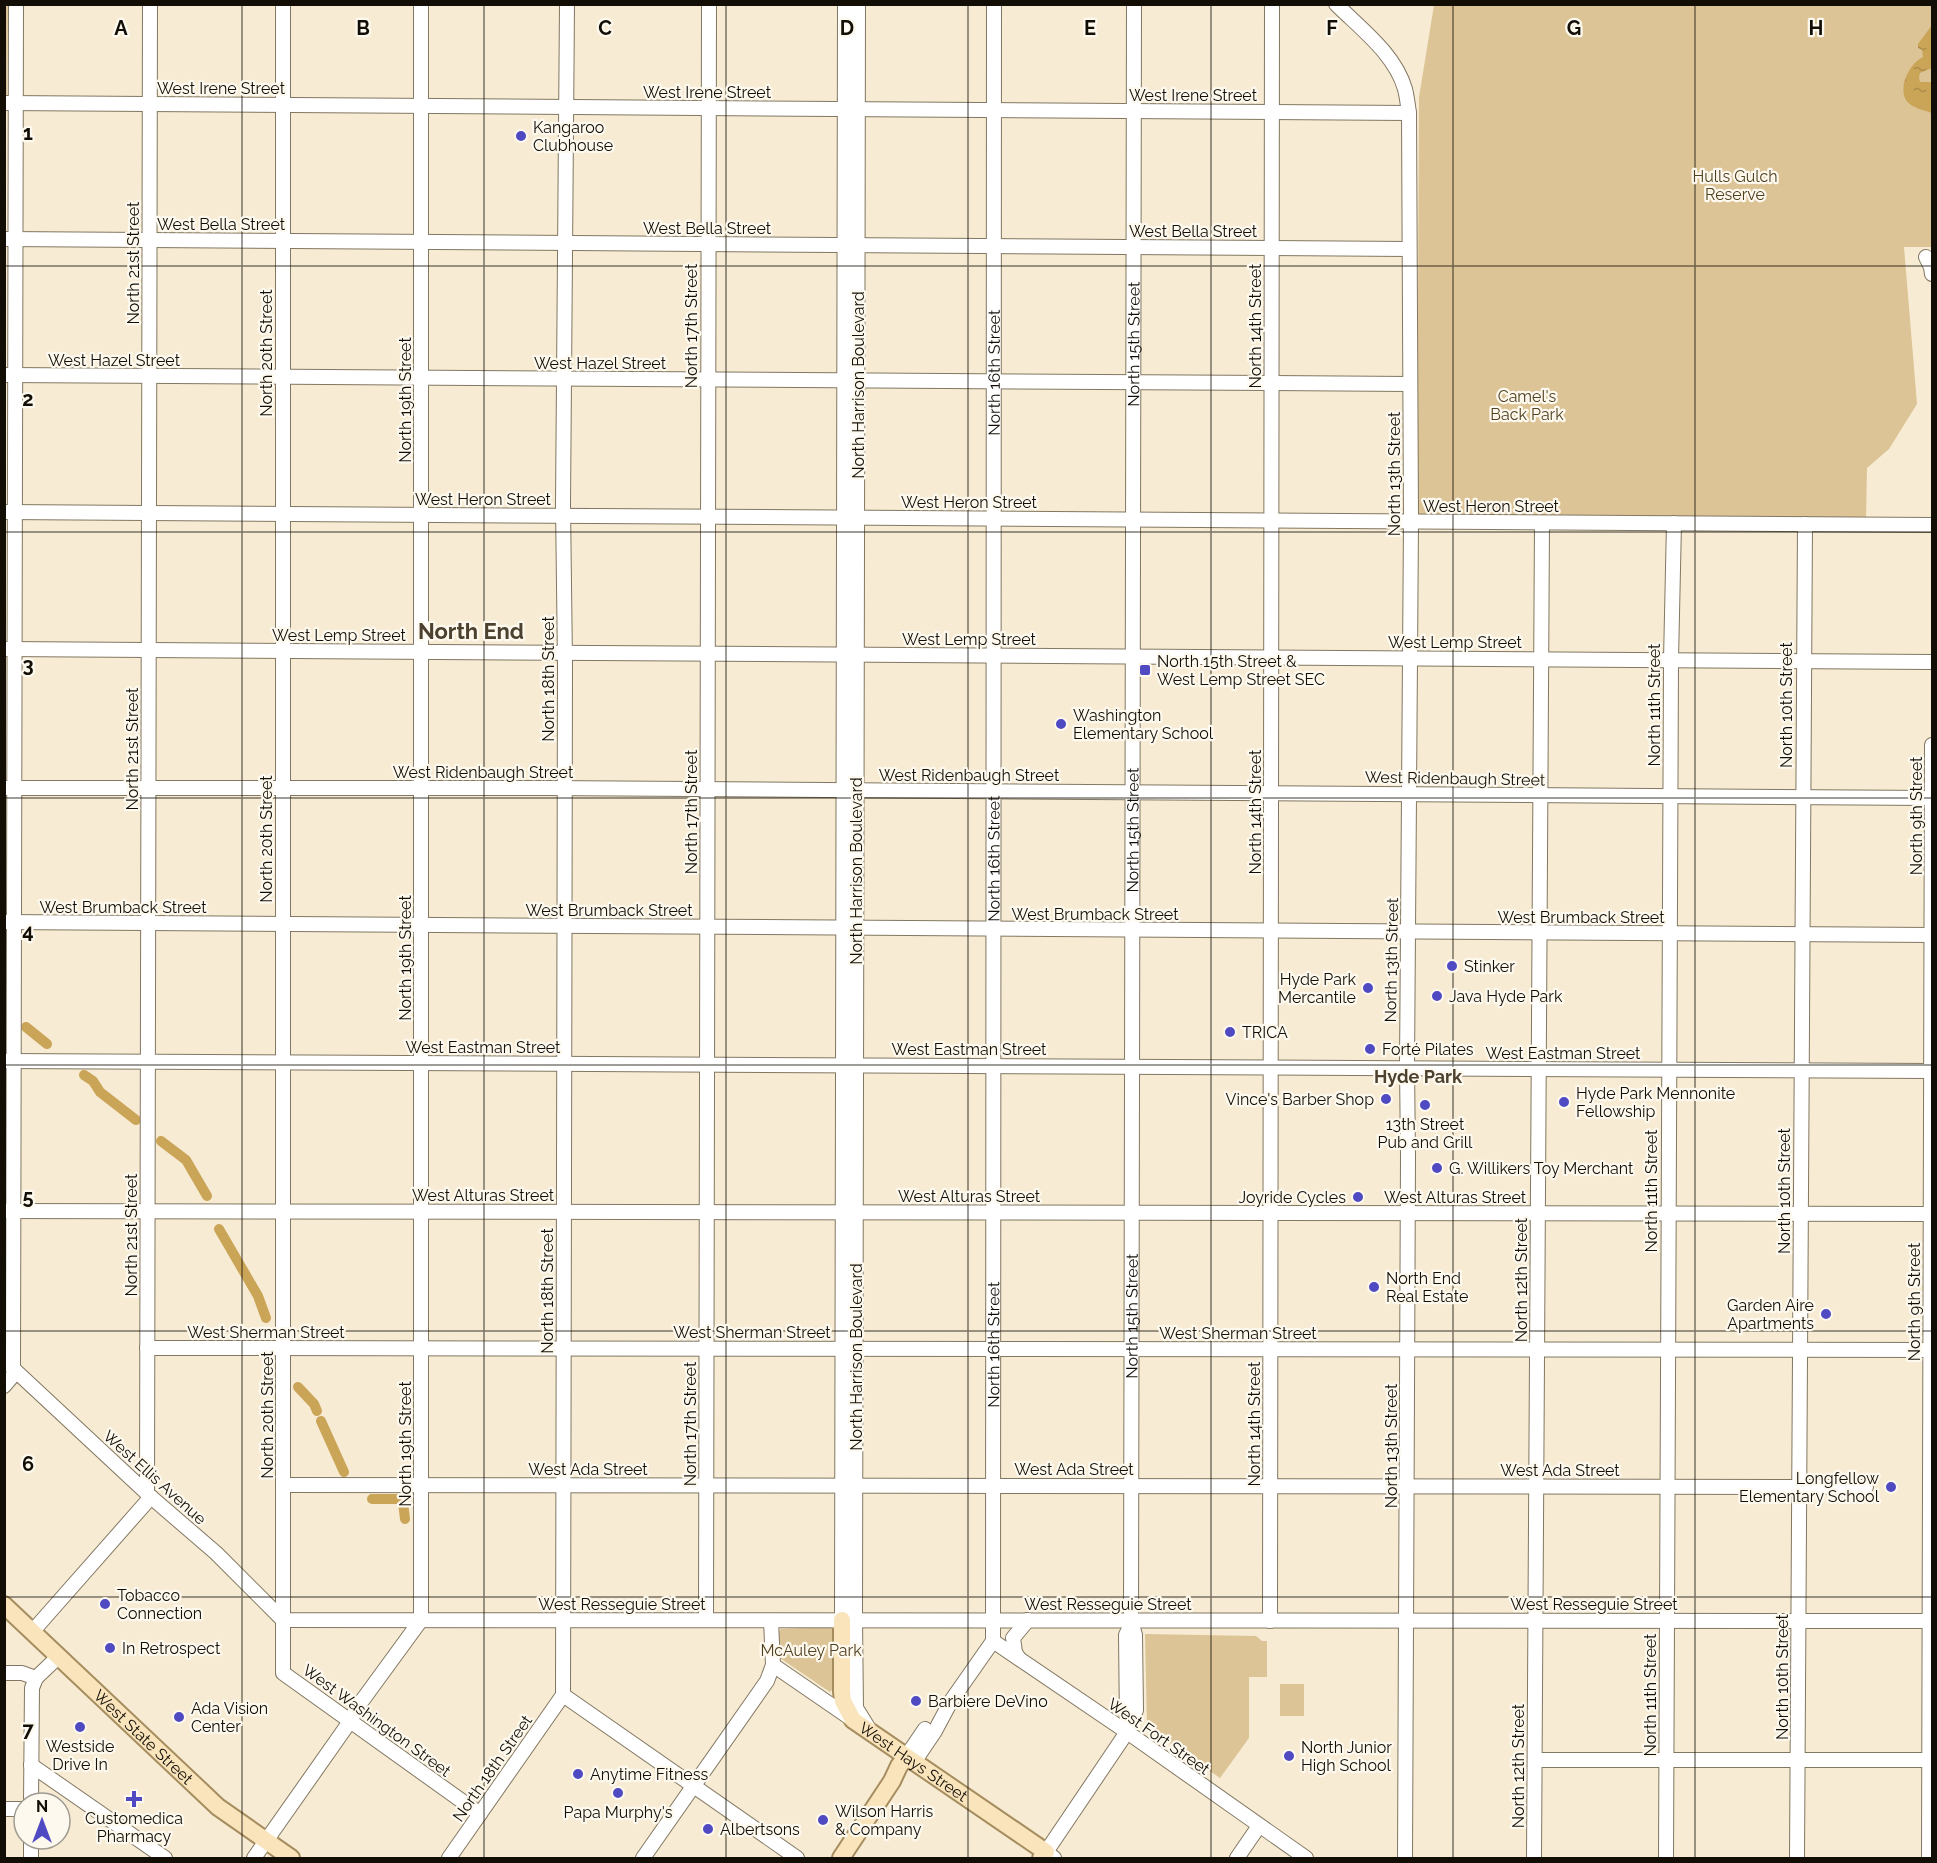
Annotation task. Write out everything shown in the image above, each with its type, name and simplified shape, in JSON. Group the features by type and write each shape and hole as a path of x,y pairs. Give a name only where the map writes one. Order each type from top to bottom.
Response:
{"main road":[{"name":"West State Street","path":"4,1605 218,1807 291,1858"},
{"name":"North Harrison Boulevard","path":"849,1620 842,1692 843,1701 853,1720"},
{"name":"West Hays Street","path":"853,1720 1047,1856"},
{"path":"841,1858 892,1781 907,1772 910,1760"}],"street":[{"path":"4,1386 11,1367 9,1211 10,103 16,4"},
{"name":"North 21st Street","path":"149,1495 147,1061 150,4"},
{"name":"North 20th Street","path":"283,4 283,1673"},
{"name":"North 19th Street","path":"421,4 421,1620"},
{"name":"North 18th Street","path":"449,1858 563,1695 565,653 563,516 567,4"},
{"name":"North 17th Street","path":"706,1620 709,4"},
{"name":"North Harrison Boulevard","path":"845,4 852,109"},
{"name":"North Harrison Boulevard","path":"858,4 852,109 849,1620 856,1708 872,1734"},
{"name":"North 16th Street","path":"993,1641 994,4"},
{"name":"North 15th Street","path":"1127,1732 1126,1635 1131,1620 1134,4"},
{"name":"North 14th Street","path":"1270,1620 1272,4"},
{"name":"North 13th Street","path":"1336,4 1386,54 1405,89 1409,113 1411,522 1405,1858"},
{"name":"West Irene Street","path":"10,103 1409,113"},
{"name":"West Bella Street","path":"10,239 1409,249"},
{"path":"1926,257 1932,274"},
{"name":"West Hazel Street","path":"10,375 1410,384"},
{"name":"West Heron Street","path":"10,512 1932,525"},
{"name":"North 12th Street","path":"1534,1858 1542,523"},
{"name":"North 11th Street","path":"1666,1858 1669,934 1674,523"},
{"name":"North 10th Street","path":"1797,1858 1804,524"},
{"name":"West Lemp Street","path":"9,649 1932,662"},
{"name":"North 9th Street","path":"1929,1858 1932,745"},
{"name":"West Ridenbaugh Street","path":"9,788 850,790 1932,798"},
{"name":"West Brumback Street","path":"9,922 1932,935"},
{"name":"West Eastman Street","path":"9,1061 1932,1071"},
{"name":"West Alturas Street","path":"9,1211 1932,1214"},
{"name":"West Sherman Street","path":"147,1348 1931,1350"},
{"name":"West Ellis Avenue","path":"11,1367 149,1495 216,1553 283,1620"},
{"name":"West Ada Street","path":"283,1485 1866,1487"},
{"path":"32,1632 149,1495"},
{"name":"West Resseguie Street","path":"283,1620 1931,1621"},
{"path":"254,1858 351,1720 356,1709 421,1620"},
{"path":"1019,1659 1012,1638 1028,1620"},
{"path":"643,1858 766,1681 773,1665 771,1621"},
{"path":"910,1760 935,1731 951,1701 993,1641"},
{"name":"West Fort Street","path":"993,1641 1306,1858"},
{"path":"31,1791 32,1688 36,1678 58,1657"},
{"name":"West Hays Street","path":"773,1665 853,1720"},
{"path":"4,1673 22,1673 36,1678"},
{"name":"West Washington Street","path":"283,1673 480,1814"},
{"path":"563,1695 797,1858"},
{"path":"1047,1856 1127,1732"},
{"path":"1535,1760 1931,1760"},
{"path":"31,1765 165,1858"},
{"path":"1237,1858 1259,1826"}],"green space":[{"path":"8,4 7,99 5,99 4,5"},
{"name":"Hulls Gulch Reserve","path":"1434,5 1932,5 1932,247 1904,247 1917,404 1889,449 1867,468 1866,519 1417,516 1419,97"},
{"name":"McAuley Park","path":"830,1627 835,1630 834,1688 830,1692 774,1654 775,1636 781,1629"},
{"path":"1145,1634 1256,1636 1262,1641 1267,1641 1267,1677 1249,1677 1249,1738 1220,1778 1147,1727"},
{"path":"1280,1684 1304,1684 1304,1716 1280,1716"}],"water":[{"path":"1932,25 1932,68 1920,73 1919,77 1920,82 1932,82 1932,113 1908,103 1903,88 1910,70 1923,57 1918,44"}],"waterway":[{"path":"26,1027 47,1044"},
{"path":"84,1075 93,1081 100,1092 136,1120"},
{"path":"161,1141 186,1160 207,1196"},
{"path":"219,1229 258,1296 266,1318"},
{"path":"298,1387 314,1404 317,1411"},
{"path":"321,1421 344,1472"},
{"path":"372,1499 399,1499 403,1502 405,1519"}],"place":[{"name":"Kangaroo Clubhouse","path":"521,136"},
{"name":"North 15th Street & West Lemp Street SEC","path":"1145,670"},
{"name":"Washington Elementary School","path":"1061,724"},
{"name":"Stinker","path":"1452,966"},
{"name":"Hyde Park Mercantile","path":"1368,988"},
{"name":"Java Hyde Park","path":"1437,996"},
{"name":"TRICA","path":"1230,1032"},
{"name":"Forté Pilates","path":"1370,1049"},
{"name":"Vince's Barber Shop","path":"1386,1099"},
{"name":"Hyde Park Mennonite Fellowship","path":"1564,1102"},
{"name":"13th Street Pub and Grill","path":"1425,1105"},
{"name":"G. Willikers Toy Merchant","path":"1437,1168"},
{"name":"Joyride Cycles","path":"1358,1197"},
{"name":"North End Real Estate","path":"1374,1287"},
{"name":"Garden Aire Apartments","path":"1826,1314"},
{"name":"Longfellow Elementary School","path":"1891,1487"},
{"name":"Tobacco Connection","path":"105,1604"},
{"name":"In Retrospect","path":"110,1648"},
{"name":"Barbiere DeVino","path":"916,1701"},
{"name":"Ada Vision Center","path":"179,1717"},
{"name":"Westside Drive In","path":"80,1727"},
{"name":"North Junior High School","path":"1289,1756"},
{"name":"Anytime Fitness","path":"578,1774"},
{"name":"Papa Murphy's","path":"618,1793"},
{"name":"Customedica Pharmacy","path":"134,1799"},
{"name":"Wilson Harris & Company","path":"823,1820"},
{"name":"Albertsons","path":"708,1829"}],"district":[{"name":"North End","path":"471,631"},
{"name":"Hyde Park","path":"1418,1077"}],"park label":[{"name":"Camel's Back Park","path":"1527,405"}]}
